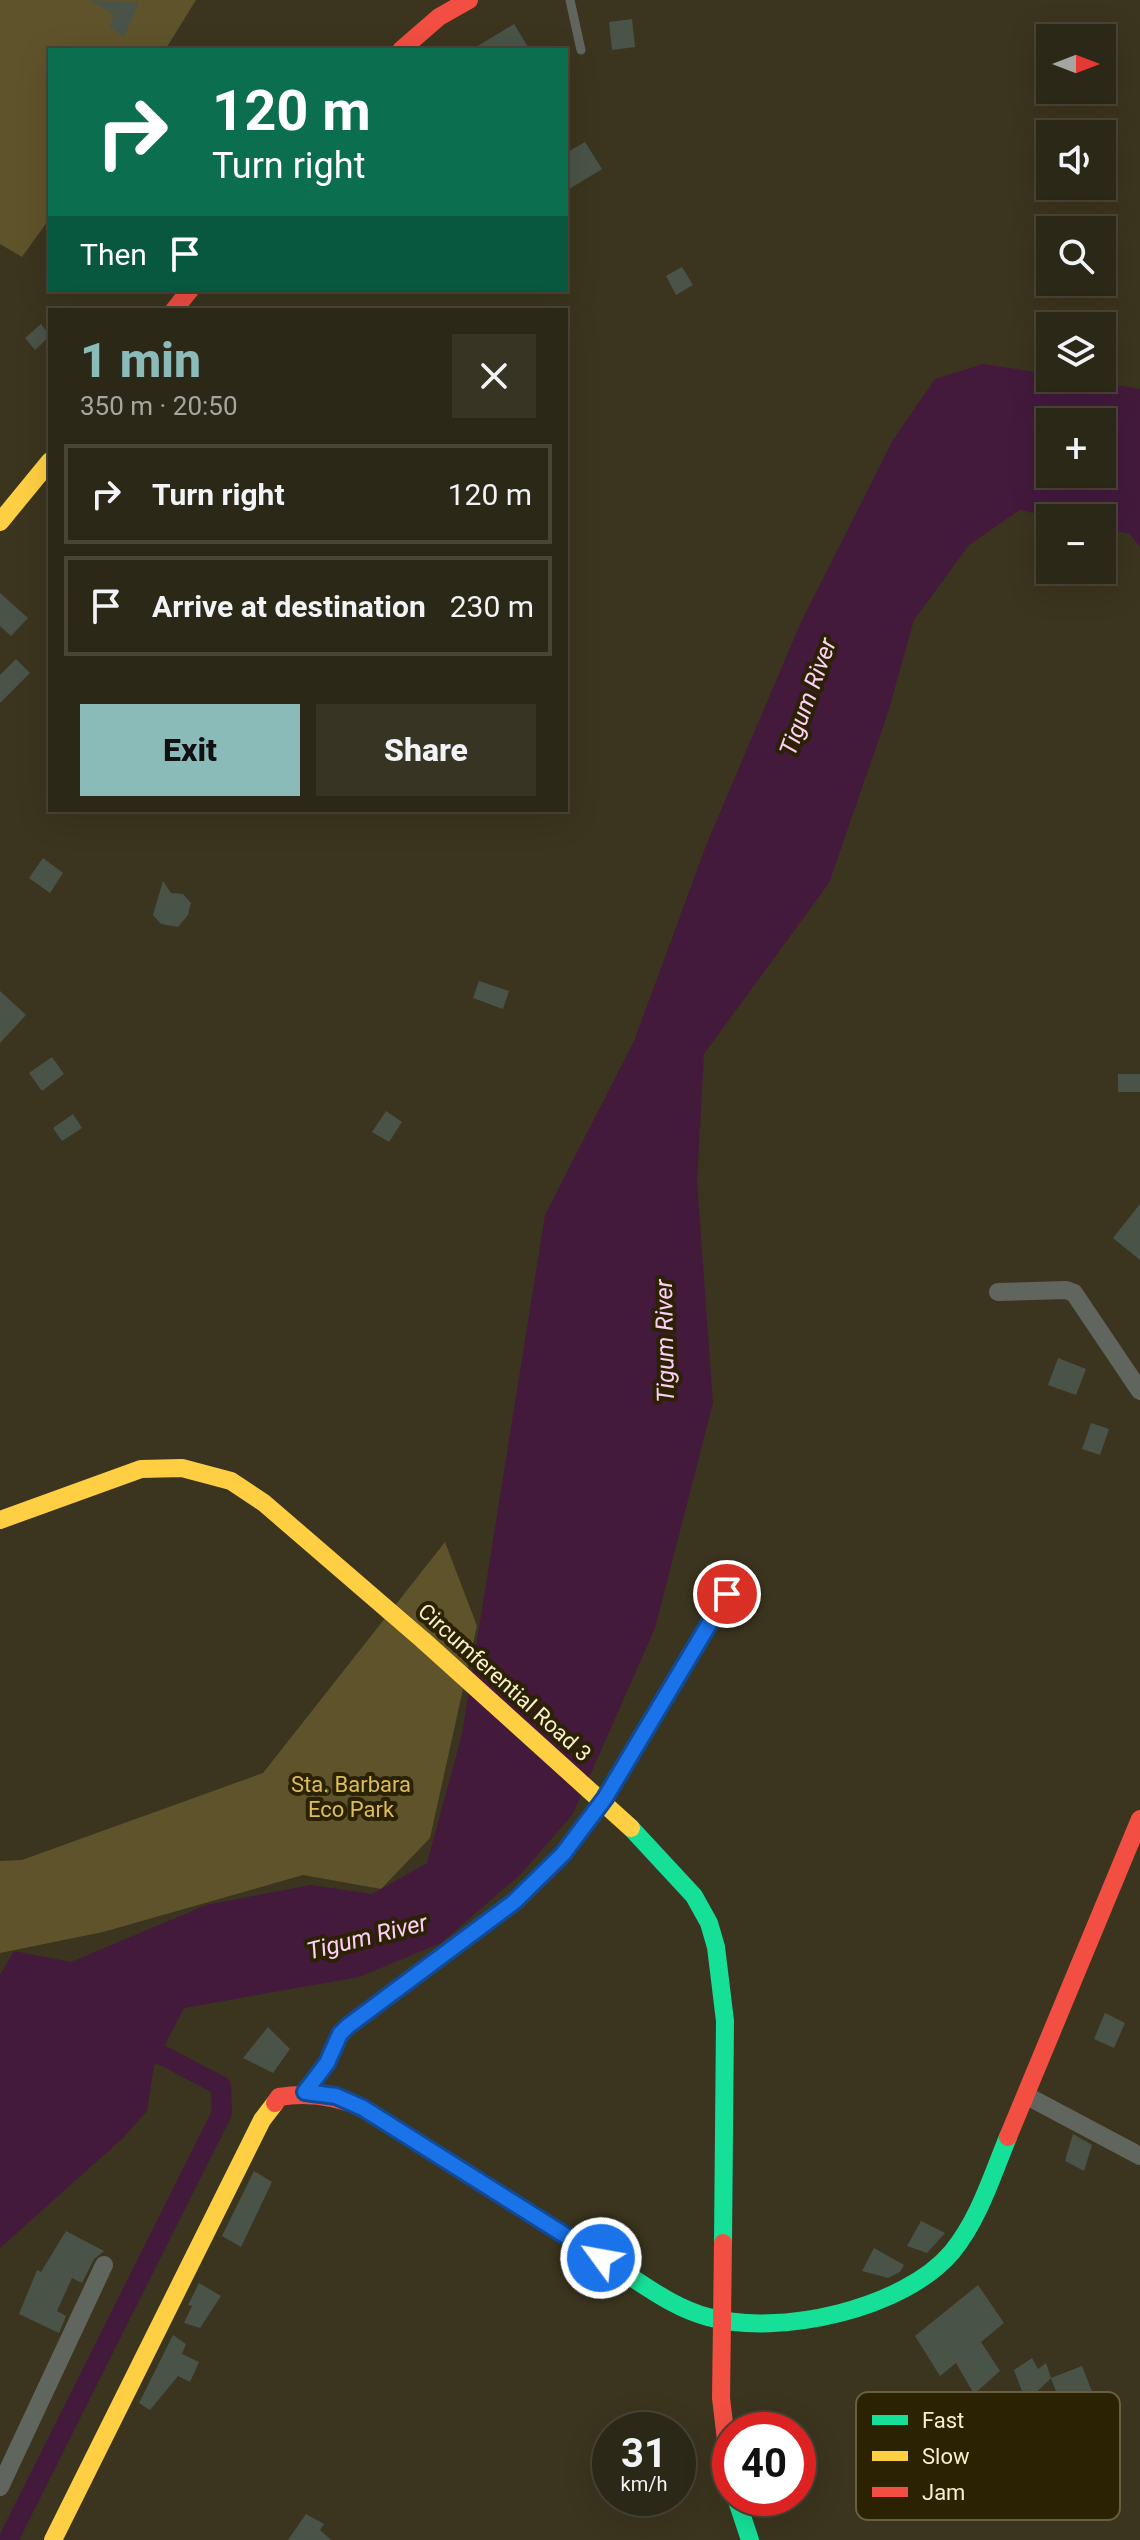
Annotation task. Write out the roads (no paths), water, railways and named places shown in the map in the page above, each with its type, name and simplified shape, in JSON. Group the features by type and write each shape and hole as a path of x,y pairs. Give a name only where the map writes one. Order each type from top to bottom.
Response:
{"street":[{"path":"403,48 439,17 469,0"},
{"path":"0,522 48,463"},
{"path":"998,1292 1066,1290 1074,1293 1140,1391"},
{"name":"Circumferential Road 3","path":"0,1520 141,1469 182,1468 231,1481 264,1503 424,1641 631,1828 688,1888 709,1923 721,1971 725,2021 723,2412"},
{"path":"53,2540 262,2120 279,2097 305,2092 336,2096 363,2108 680,2308 721,2320 761,2322 858,2308 908,2287 945,2259 963,2237 1007,2145 1140,1819"},
{"path":"1027,2096 1140,2156"},
{"path":"0,2487 104,2265"},
{"path":"742,2516 750,2540"}],"lane":[{"path":"570,0 581,50"},
{"path":"305,2092 327,2063 340,2034 348,2026 514,1902 563,1854 605,1798 727,1594"}],"water":[{"name":"Tigum River","path":"983,364 1036,372 1036,392 1116,392 1116,385 1140,389 1140,547 1130,534 1116,531 1116,504 1036,504 1036,513 1020,510 969,545 914,620 887,716 829,883 704,1054 697,1181 713,1403 655,1628 573,1814 520,1875 441,1943 359,1977 184,2008 154,2066 147,2111 122,2139 0,2248 0,1975 14,1951 71,1962 206,1905 311,1885 372,1894 427,1863 462,1734 545,1215 634,1041 707,843 801,622 893,440 935,379"}],"waterway":[{"path":"8,2540 222,2113 221,2086 137,2042"}],"park label":[{"name":"Sta. Barbara Eco Park","path":"351,1796"}]}
